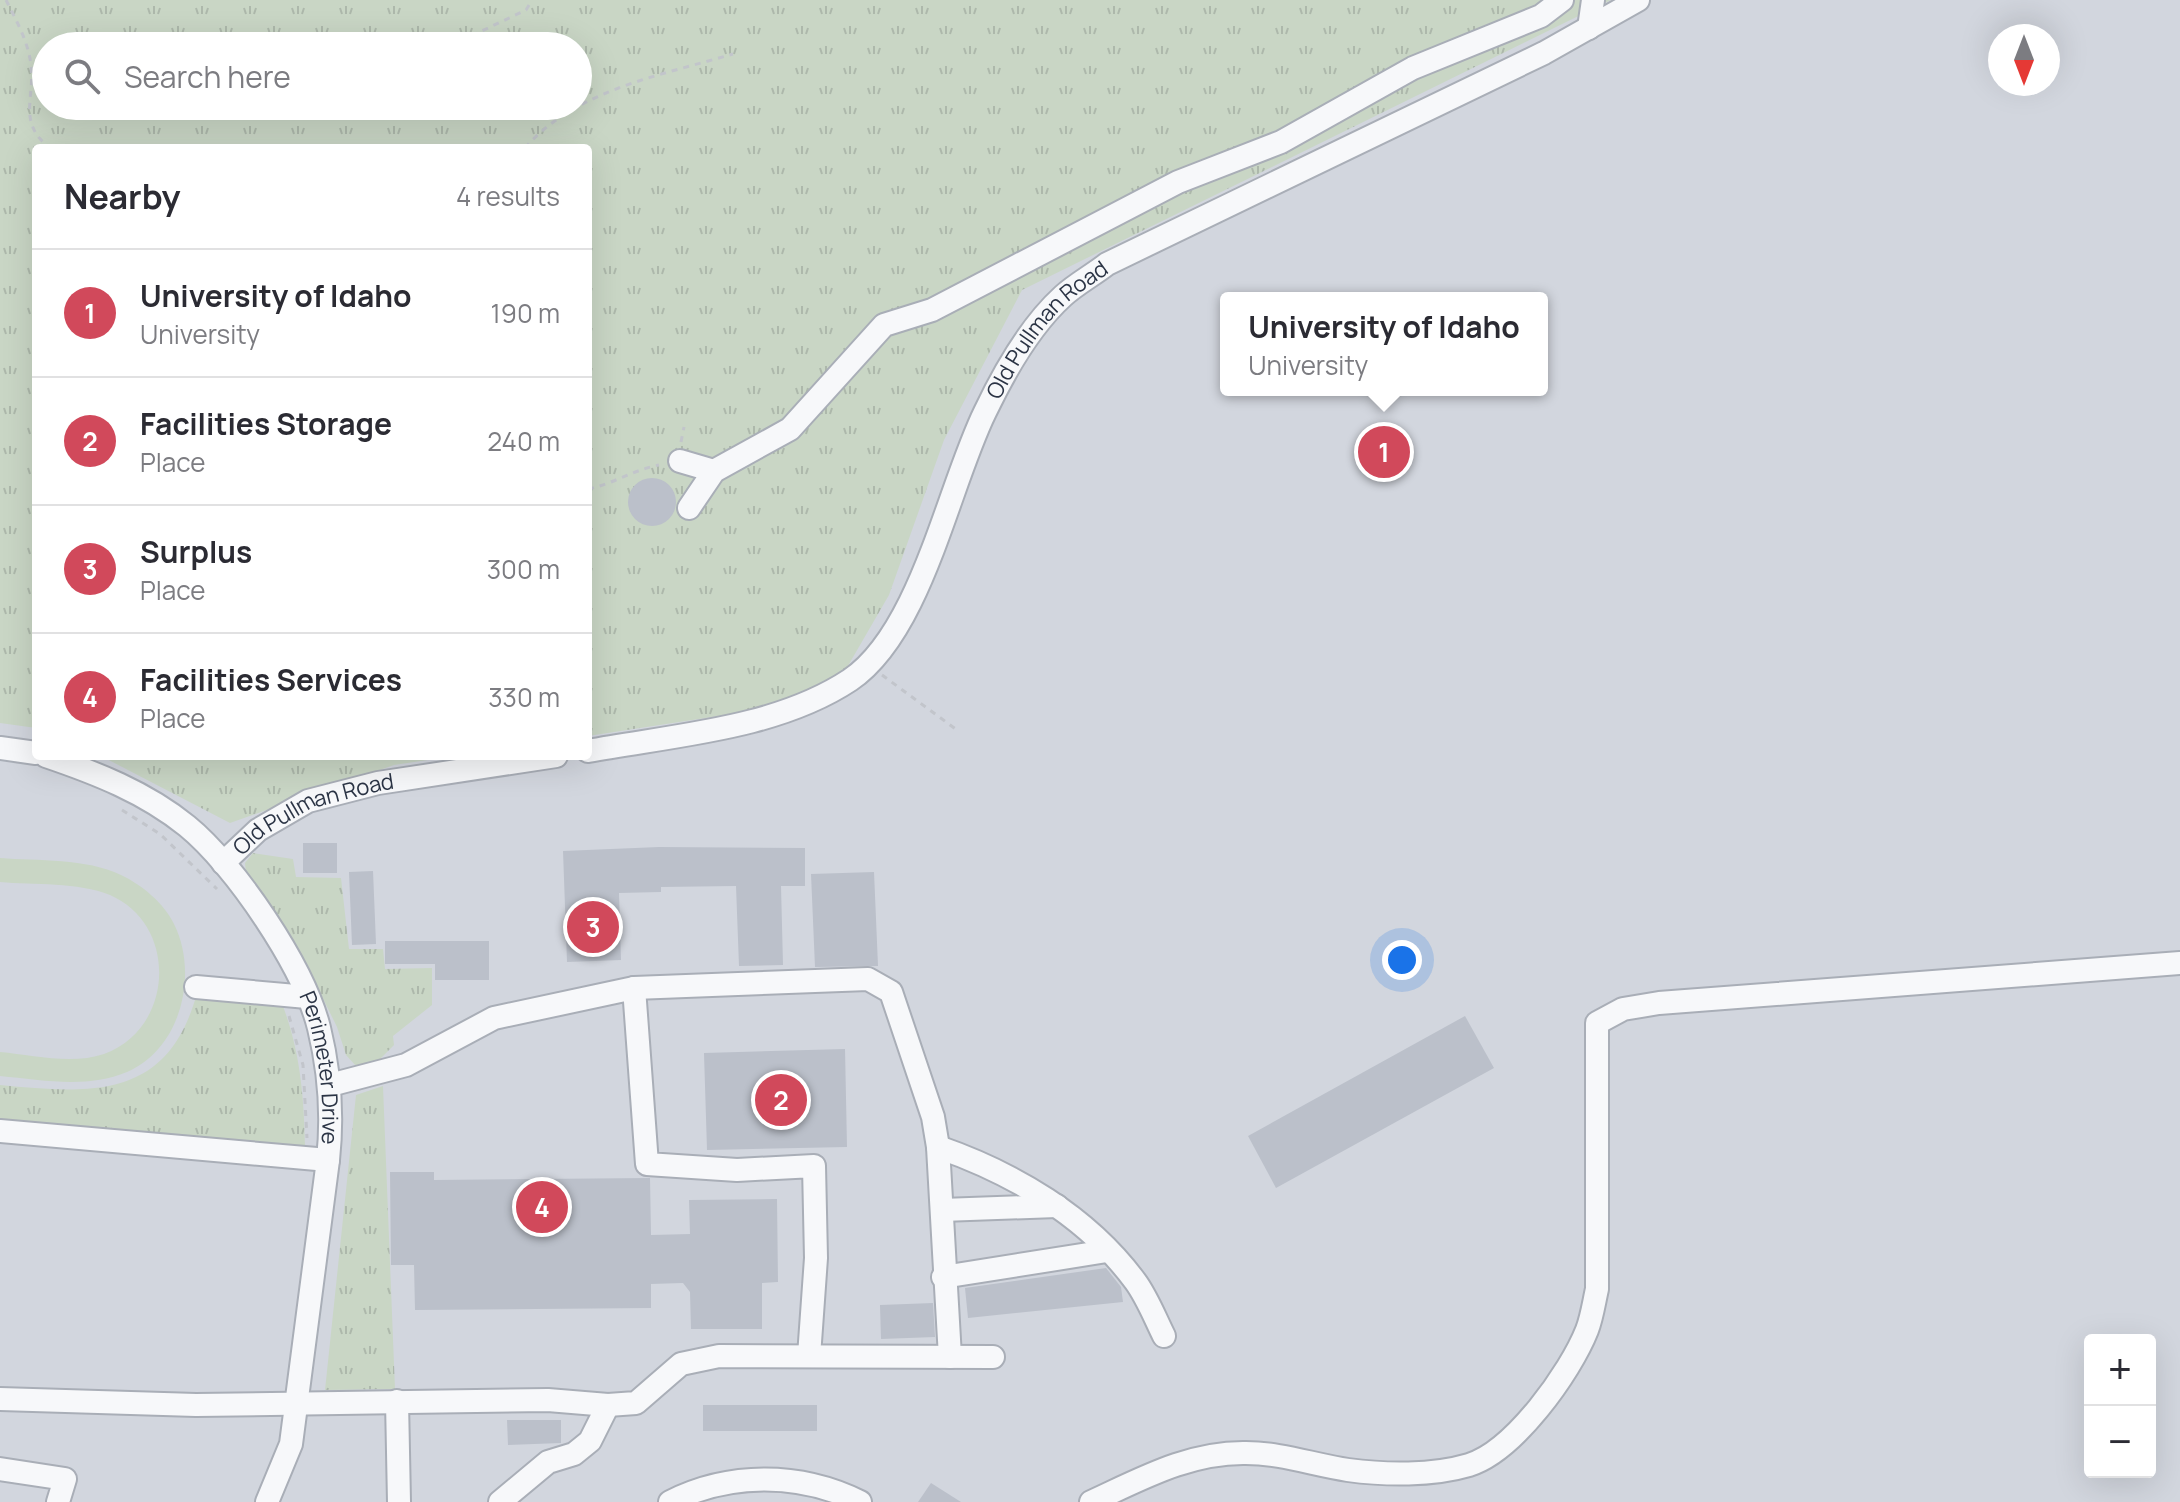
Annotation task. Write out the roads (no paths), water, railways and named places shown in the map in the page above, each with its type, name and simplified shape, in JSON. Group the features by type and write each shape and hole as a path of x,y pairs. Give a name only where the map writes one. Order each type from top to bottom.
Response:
{"street":[{"path":"689,508 714,471 790,429 884,325 932,310 1178,182 1281,142 1413,68 1541,16 1562,0"},
{"path":"1589,28 1593,0"},
{"name":"Old Pullman Road","path":"592,750 787,711 849,681 868,666 905,613 985,412 1032,332 1063,296 1107,264 1589,28 1638,0"},
{"path":"680,461 714,471"},
{"path":"0,748 32,752"},
{"name":"Perimeter Drive","path":"58,760 99,774 141,795 188,826 223,863 258,909 307,997 318,1024 333,1117 318,1159 291,1444 267,1502"},
{"name":"Old Pullman Road","path":"223,863 258,830 308,801 378,783 530,760"},
{"path":"1091,1502 1172,1464 1205,1456 1246,1453 1349,1470 1412,1473 1470,1464 1508,1441 1557,1381 1587,1330 1597,1289 1597,1023 1623,1009 1659,1003 2180,963"},
{"path":"330,1085 406,1065 494,1018 634,988 868,979 891,992 933,1117 938,1147 943,1277 950,1357"},
{"path":"196,987 307,997"},
{"path":"634,988 647,1164 737,1170 814,1166 816,1258 809,1356"},
{"path":"0,1131 318,1159"},
{"path":"938,1147 1016,1178 1057,1206 1136,1282 1164,1336"},
{"path":"942,1210 1057,1206"},
{"path":"943,1277 1107,1251"},
{"path":"0,1399 196,1405 548,1400 608,1405 636,1403 681,1364 719,1356 993,1357"},
{"path":"397,1401 399,1502"},
{"path":"500,1502 548,1462 574,1454 590,1441 608,1405"},
{"path":"0,1469 65,1479 58,1502"},
{"path":"670,1502 698,1488 753,1478 788,1480 860,1502"}],"place":[{"name":"University of Idaho","path":"1384,452"},
{"name":"Surplus","path":"593,927"},
{"name":"Facilities Storage","path":"781,1100"},
{"name":"Facilities Services","path":"542,1207"}]}
